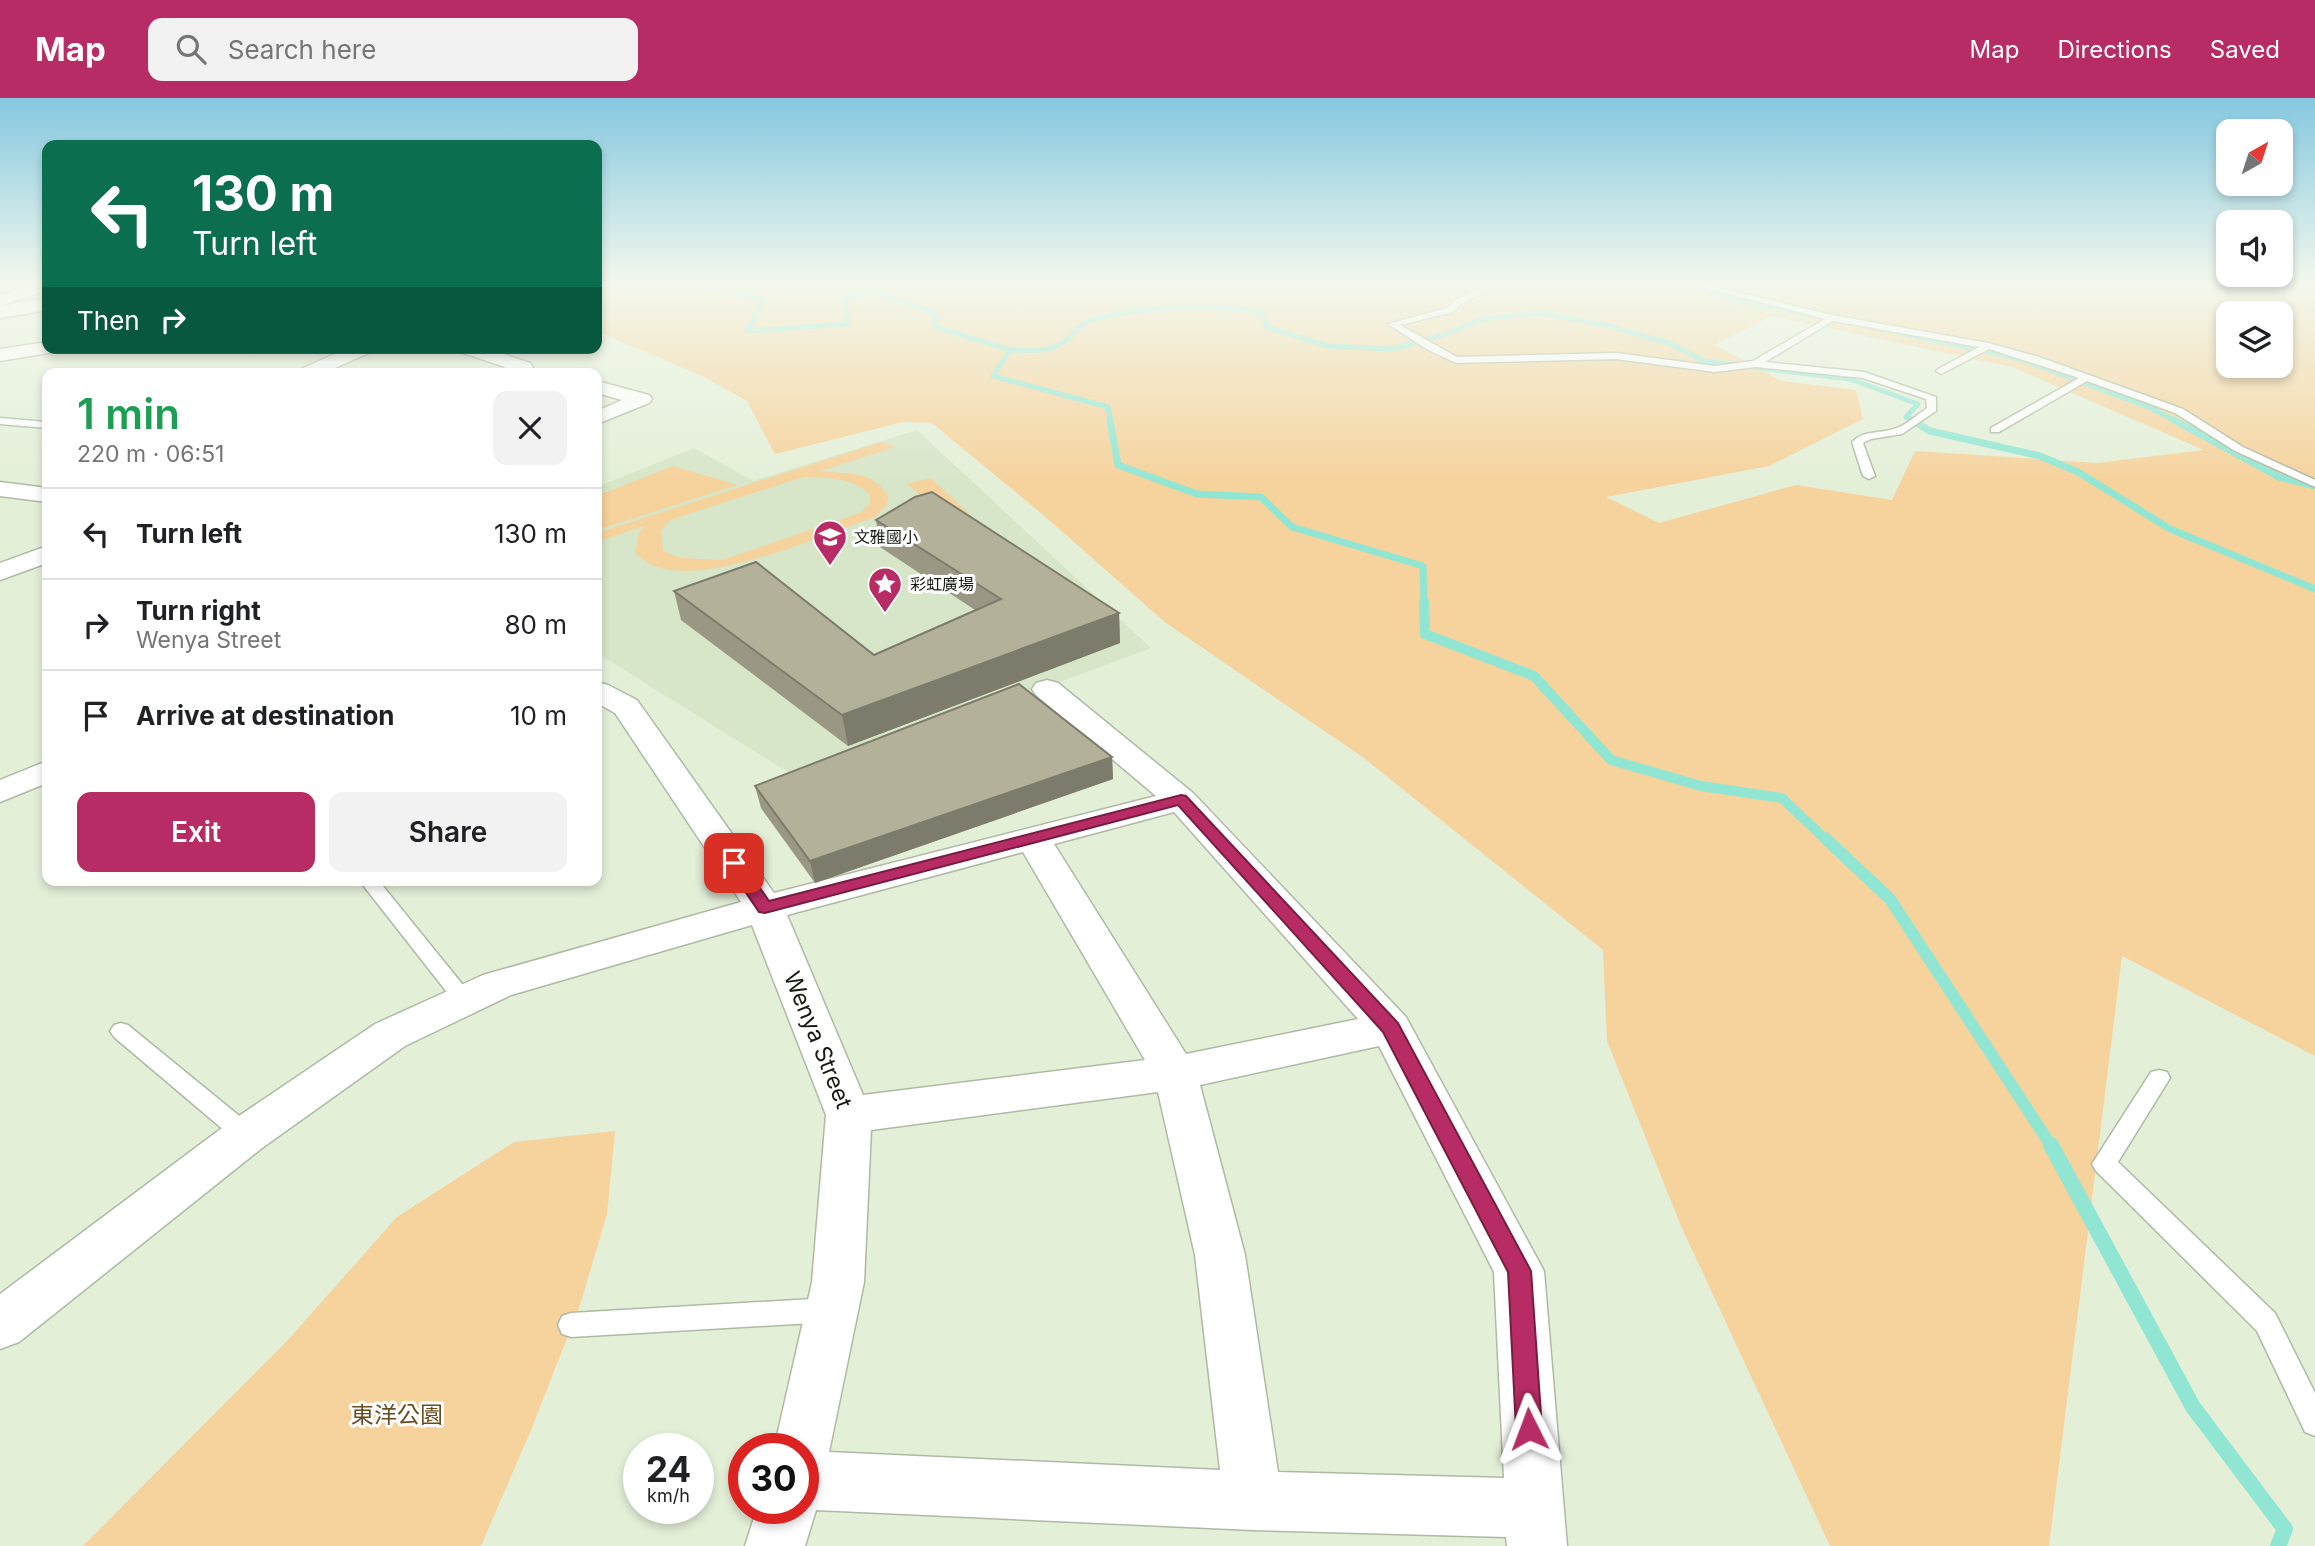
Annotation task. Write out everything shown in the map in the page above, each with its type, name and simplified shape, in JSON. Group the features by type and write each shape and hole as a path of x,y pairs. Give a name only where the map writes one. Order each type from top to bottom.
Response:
{"street":[{"path":"0,355 36,350"},
{"path":"319,368 351,354"},
{"path":"480,354 512,368"},
{"path":"602,388 642,399 602,416"},
{"path":"0,489 42,491"},
{"path":"0,572 42,556"},
{"path":"819,1481 1253,1501 1535,1527 1519,1271 1391,1028 1181,800 1047,689"},
{"name":"Wenya Street","path":"602,694 626,707 765,908 849,1115 838,1282 805,1433"},
{"path":"0,792 42,773"},
{"path":"0,1325 246,1135 390,1035 497,985 765,908 1181,800"},
{"path":"1033,840 1175,1073 1220,1255 1253,1501"},
{"path":"849,1115 1175,1073 1391,1028"},
{"path":"775,1546 782,1524"}],"lane":[{"path":"1431,350 1456,360 1616,356 1715,369 1751,364 1864,375 1931,397 1932,409 1898,432 1868,436 1857,442 1869,476"},
{"path":"1751,364 1776,350"},
{"path":"1941,371 1982,350"},
{"path":"1986,350 2036,359 2083,380 2179,411 2239,449 2315,484"},
{"path":"1995,430 2083,380"},
{"path":"0,421 42,425"},
{"path":"374,886 464,1000"},
{"path":"121,1031 246,1135"},
{"path":"2159,1078 2104,1164 2266,1322 2315,1422"},
{"path":"571,1325 832,1309"}],"shaded area":[{"name":"文雅國小","path":"917,430 1151,648 799,779 602,656 602,485 694,448 753,481"}],"green space":[{"path":"640,350 1724,350 1782,381 1856,390 1863,419 1769,466 1606,497 1659,523 1796,485 1892,500 1915,451 2097,463 2204,450 2012,367 1930,350 2216,350 2216,378 2293,378 2293,350 2315,350 2315,1056 2122,956 2049,1546 1830,1546 1681,1226 1607,1041 1603,950 1364,758 1166,623 1041,513 932,423 903,422 775,454 747,401 704,377"},
{"path":"881,442 895,447 821,471 858,475 874,481 888,496 887,504 877,516 767,555 707,569 680,571 655,566 635,553 639,533 644,526 602,540 602,531","holes":["803,477 838,480 863,488 870,494 870,504 860,513 722,560 681,558 663,551 661,531 670,520"]},
{"path":"673,466 737,485 602,528 602,494"},
{"path":"930,478 969,513 947,516 907,484"},
{"name":"東洋公園","path":"615,1131 607,1214 580,1305 531,1430 481,1546 83,1546 287,1341 397,1217 514,1142"}],"building":[{"path":"932,492 1119,613 842,715 674,591 756,562 874,655 1001,599 876,520 915,497"},
{"path":"1019,684 1112,757 810,861 755,786"}],"waterway":[{"path":"1010,350 1041,350"},
{"path":"1010,350 993,376 1108,407 1111,422"},
{"path":"1682,350 1704,361 1850,379 1918,404 1906,417 1915,422"},
{"path":"1976,350 2020,359 2151,408 2177,422"},
{"path":"1110,420 1118,465 1197,494 1261,497 1292,527 1423,566 1424,603"},
{"path":"1912,420 1930,431 2040,456 2078,472 2170,529 2315,589"},
{"path":"2174,420 2279,477 2315,486"},
{"path":"1424,602 1425,634 1534,676 1611,760 1701,786 1782,798 1826,840"},
{"path":"1825,838 1890,899 2052,1147"},
{"path":"2051,1145 2193,1407 2285,1529 2278,1546"}],"place":[{"name":"文雅國小","path":"830,567"},
{"name":"彩虹廣場","path":"885,614"}],"route":[{"path":"734,863 765,908 1181,800 1391,1028 1519,1271 1529,1429"}]}
